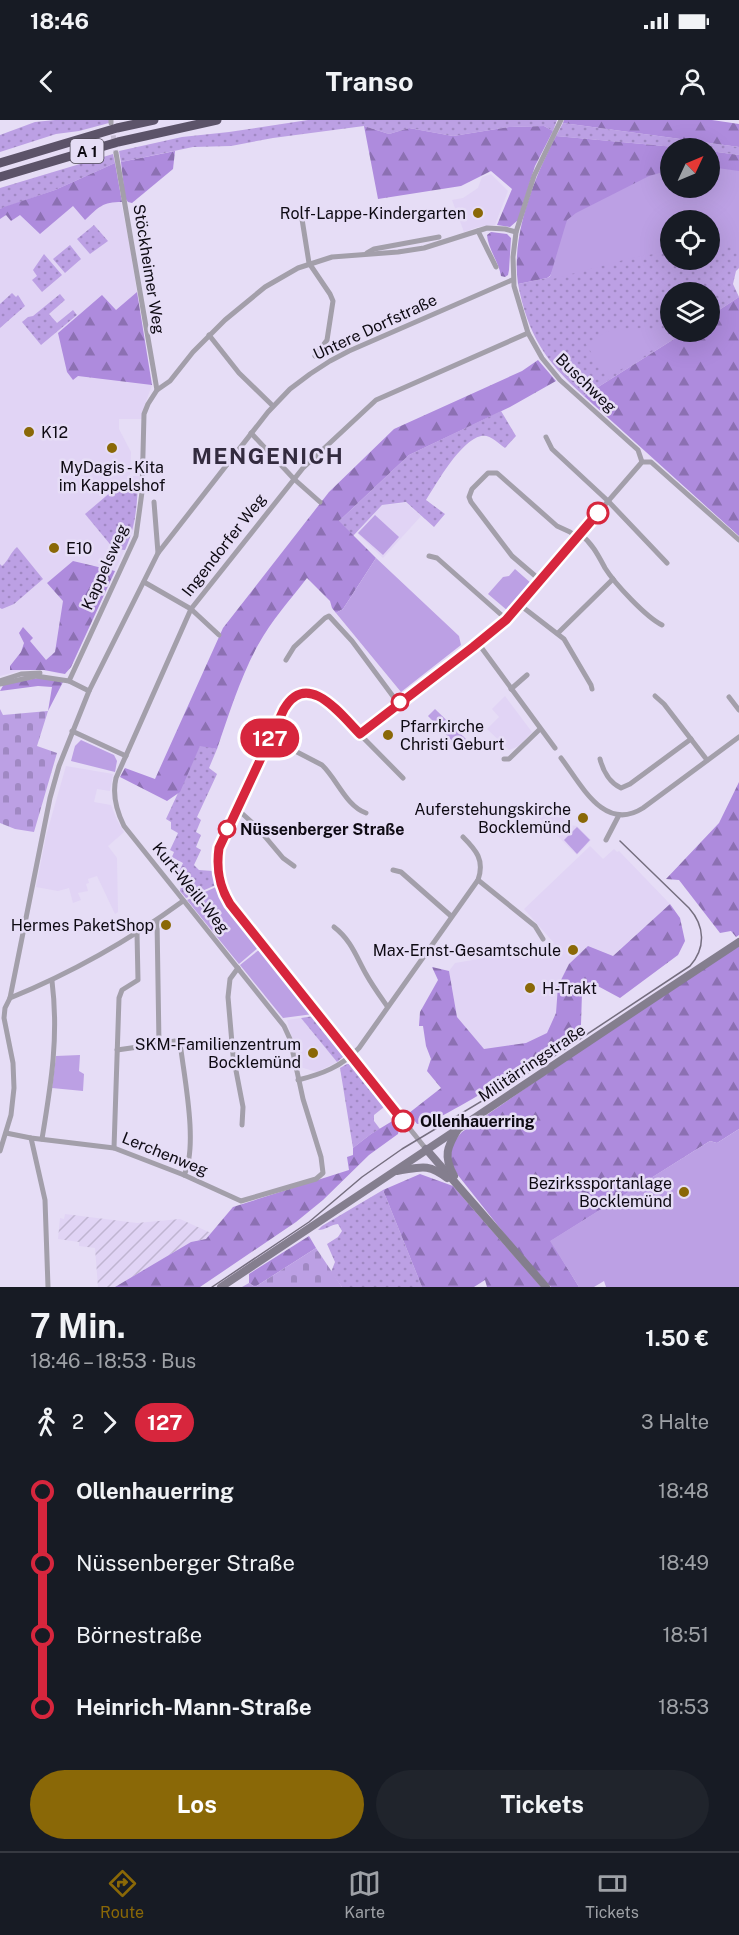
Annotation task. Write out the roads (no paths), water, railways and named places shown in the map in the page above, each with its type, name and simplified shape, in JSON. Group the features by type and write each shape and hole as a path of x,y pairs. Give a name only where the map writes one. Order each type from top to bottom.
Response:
{"highway":[{"name":"A 1","path":"0,163 154,120"},
{"name":"A 1","path":"0,177 118,142 217,120"}],"main road":[{"name":"Militärringstraße","path":"221,1287 739,942"},
{"path":"458,1128 447,1153 452,1173 460,1188"},
{"path":"426,1149 546,1287"},
{"path":"395,1172 418,1166 426,1167 441,1173 460,1188"}],"street":[{"path":"512,280 516,232 537,169 561,120"},
{"name":"Stöckheimer Weg","path":"116,153 157,390"},
{"path":"302,219 309,263 333,302 327,340 315,356"},
{"path":"157,390 170,381 209,335 265,287 309,263 332,256 424,248 493,227 516,232"},
{"path":"478,231 496,267"},
{"path":"365,254 374,249 439,237"},
{"name":"Buschweg","path":"512,280 528,333 542,358 556,375 638,450 644,462 651,462 739,540"},
{"name":"Untere Dorfstraße","path":"2,1007 10,998 46,811 59,766 89,691 158,553 251,433 290,389 349,351 512,280"},
{"name":"Ingendorfer Weg","path":"126,756 191,609 303,468 376,400 528,333"},
{"path":"209,335 239,373 273,406"},
{"name":"Kappelsweg","path":"69,681 136,536 142,492 144,414 157,390"},
{"path":"251,433 294,479 320,502"},
{"path":"546,437 552,449 608,501 667,563"},
{"path":"360,734 506,620 644,462"},
{"path":"540,580 512,556 471,502 469,497 472,489 488,473 497,473 557,526 579,535 592,546 613,579 662,625"},
{"path":"154,502 158,553"},
{"path":"429,556 437,558 506,620"},
{"path":"558,633 613,579"},
{"path":"144,582 191,609 219,635"},
{"path":"520,605 558,633 570,647 592,689"},
{"path":"286,660 294,647 329,616 352,641 398,703"},
{"path":"478,643 555,748"},
{"path":"511,689 526,675"},
{"path":"0,683 36,676 59,678 89,691"},
{"path":"402,778 326,700 316,694 298,695 288,702 236,808 219,848 218,873 222,890 230,904 426,1149"},
{"path":"655,696 664,704 707,760"},
{"path":"729,697 739,710"},
{"path":"504,759 509,759 540,729"},
{"path":"72,732 126,756"},
{"path":"561,758 596,804 605,811 619,815 635,813 739,737"},
{"path":"270,738 322,765 351,802 360,811 366,813"},
{"path":"600,759 605,773 615,785 621,788 630,784 691,739"},
{"name":"Kurt-Weill-Weg","path":"126,756 114,788 114,800 118,814 124,826 284,1026 324,1168 316,1179 241,1201"},
{"path":"236,808 256,826 283,858 294,866"},
{"path":"606,840 619,815"},
{"path":"298,1080 330,1071 352,1055 478,880 481,865 478,853 463,837"},
{"path":"393,870 401,872 452,916"},
{"path":"478,880 535,926 543,939"},
{"path":"10,998 52,981 94,960 183,901"},
{"path":"157,920 159,1044"},
{"path":"334,927 351,944 369,980 387,1006"},
{"path":"114,1148 118,998 122,990 138,980 137,933"},
{"path":"238,968 228,986 233,1055 243,1107 242,1125"},
{"path":"42,1139 54,1064 55,1005 52,981"},
{"path":"0,1151 13,1106 14,1076 11,1047 2,1007"},
{"path":"117,1050 175,1041 179,1044 188,1112 188,1166 184,1175"},
{"name":"Lerchenweg","path":"6,1133 114,1148 184,1175 241,1201"},
{"path":"31,1138 45,1200 48,1287"}],"tunnel":[{"path":"112,128 116,153"}],"tram line":[{"path":"212,1287 309,1222 362,1177 402,1149 530,1072 690,966 701,944 702,937 698,922 689,908 620,841"}],"place":[{"name":"Rolf-Lappe-Kindergarten","path":"478,213"},
{"name":"K12","path":"29,432"},
{"name":"MyDagis - Kita im Kappelshof","path":"112,448"},
{"name":"E10","path":"54,548"},
{"name":"Pfarrkirche Christi Geburt","path":"388,735"},
{"name":"Auferstehungskirche Bocklemünd","path":"583,818"},
{"name":"Nüssenberger Straße","path":"227,829"},
{"name":"Hermes PaketShop","path":"166,925"},
{"name":"Max-Ernst-Gesamtschule","path":"573,950"},
{"name":"H-Trakt","path":"530,988"},
{"name":"SKM-Familienzentrum Bocklemünd","path":"313,1053"},
{"name":"Ollenhauerring","path":"403,1121"},
{"name":"Bezirkssportanlage Bocklemünd","path":"684,1192"}],"district":[{"name":"MENGENICH","path":"268,456"}]}
